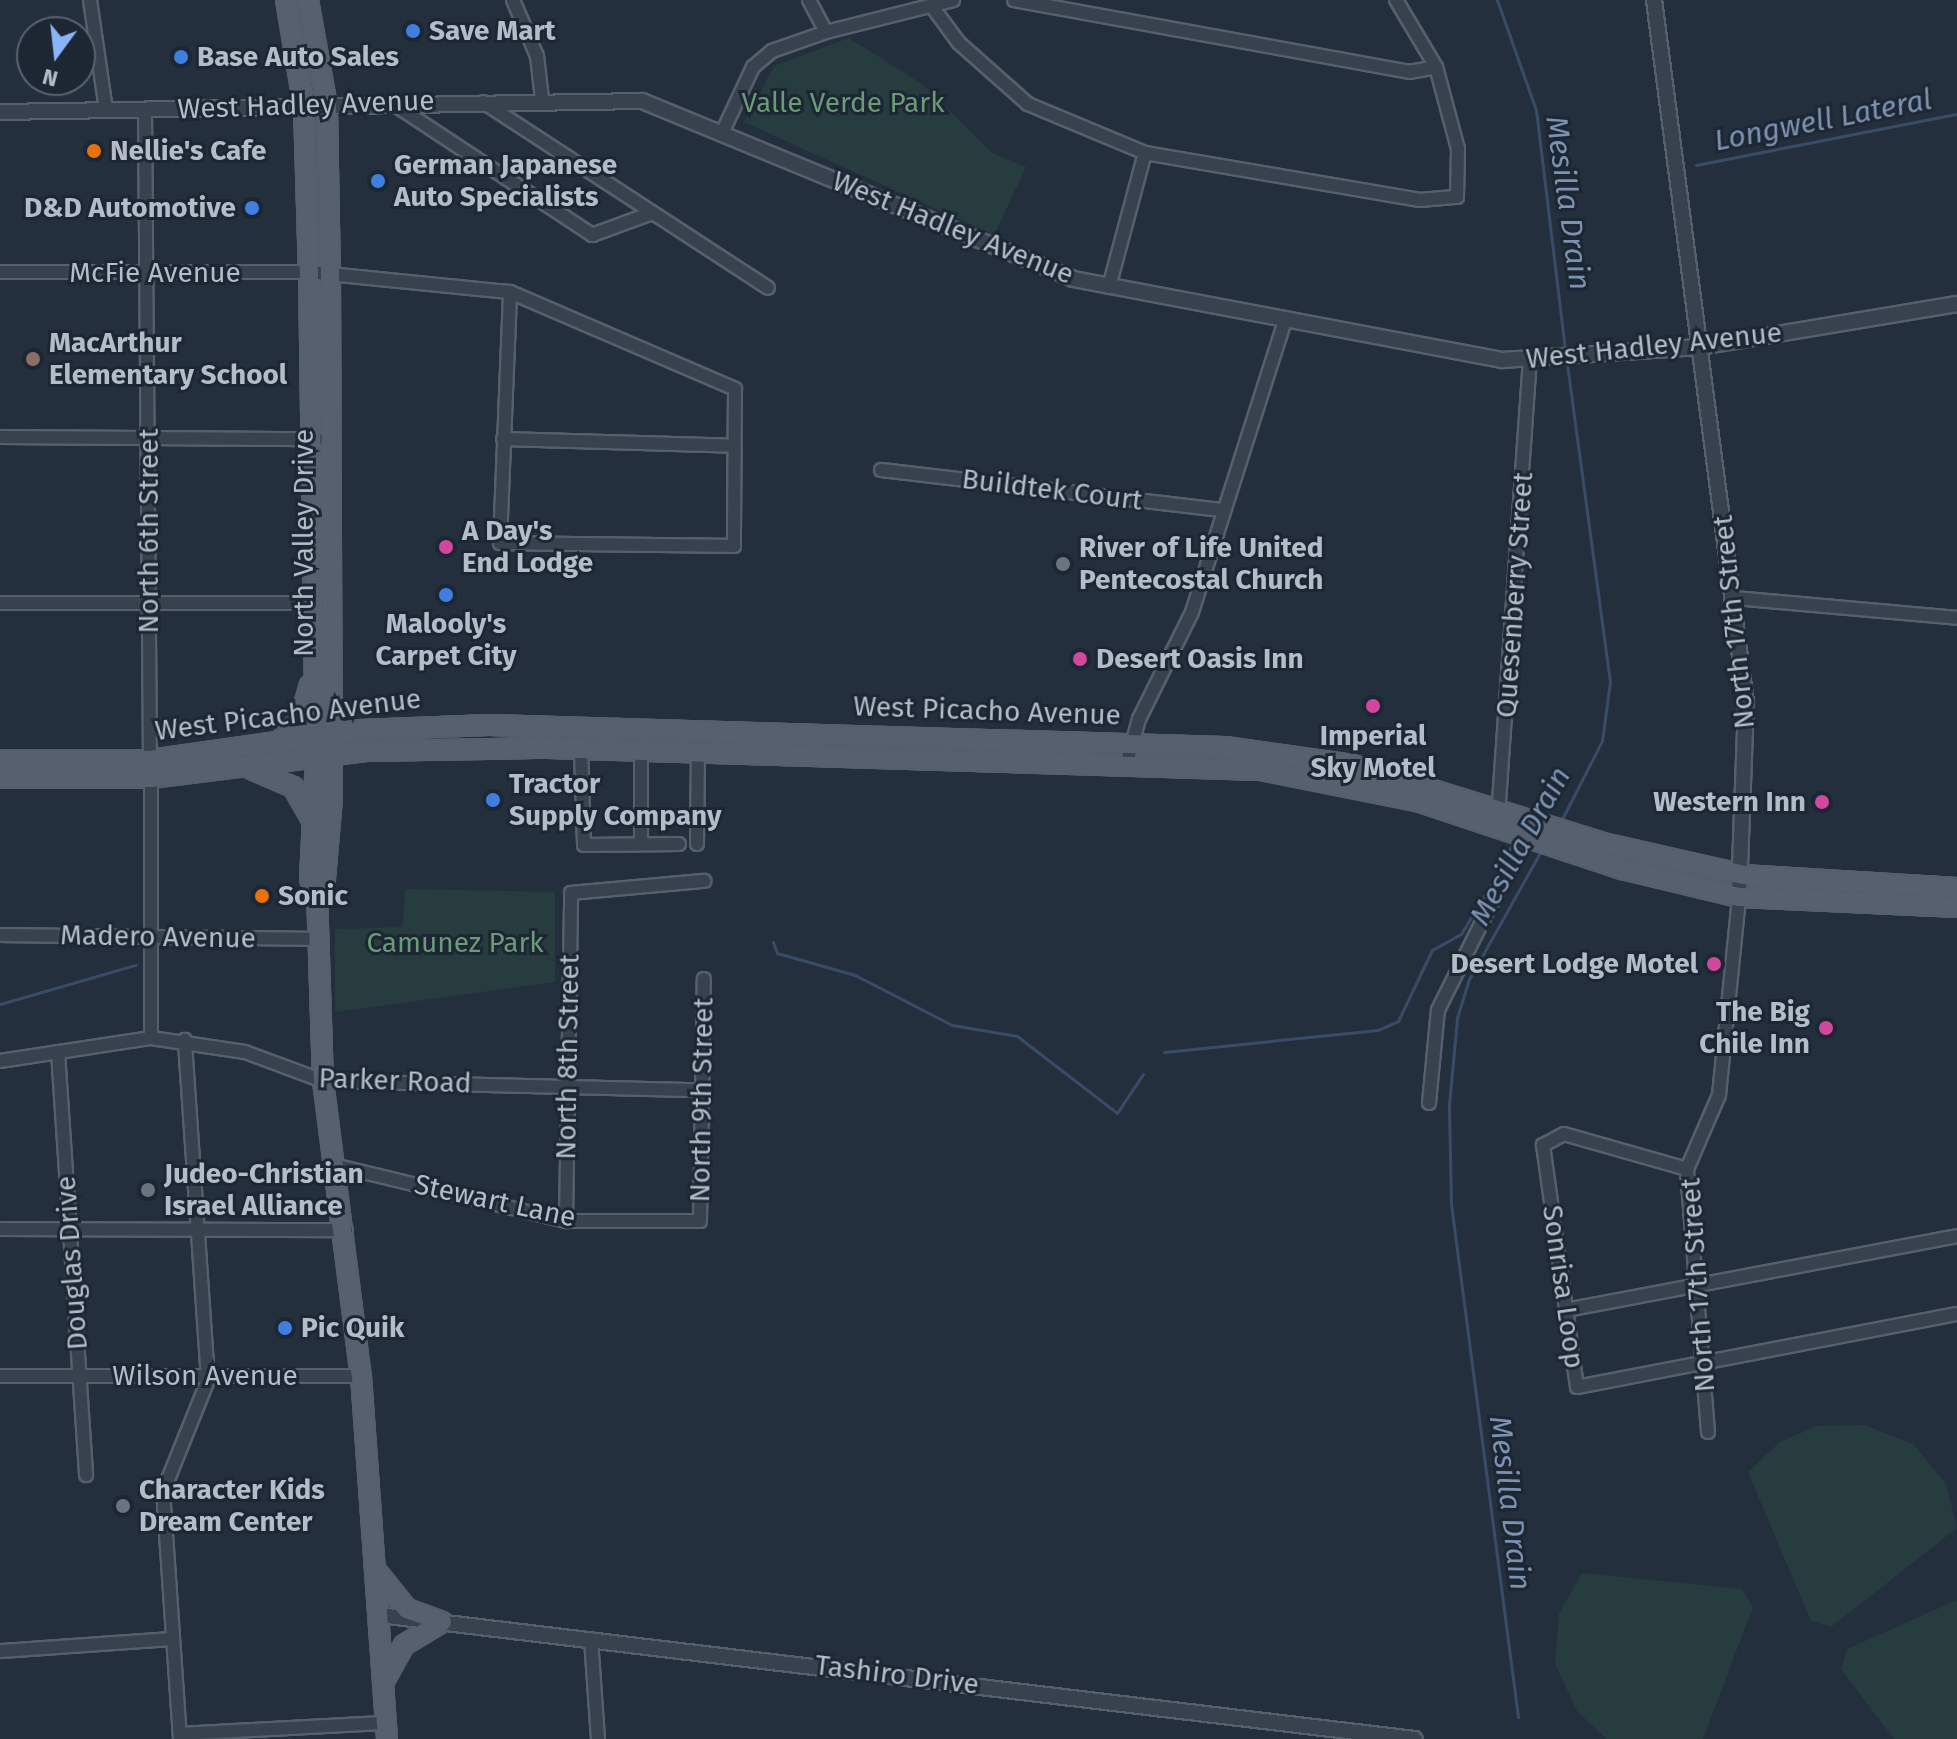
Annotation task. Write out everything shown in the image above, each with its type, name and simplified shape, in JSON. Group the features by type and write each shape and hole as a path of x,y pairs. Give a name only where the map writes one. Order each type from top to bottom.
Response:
{"main road":[{"name":"North Valley Drive","path":"286,0 304,108 312,603 324,735 324,755 313,823 310,879 317,892 323,1081 338,1166 361,1376 386,1731"},
{"name":"North Valley Drive","path":"308,0 327,106 333,603 332,700 324,735"},
{"path":"277,744 300,719 316,668"},
{"path":"332,700 360,730"},
{"name":"West Picacho Avenue","path":"0,760 150,769 360,730 489,725 1129,743 1353,765 1502,808 1588,837 1744,875 1957,888"},
{"name":"West Picacho Avenue","path":"0,778 244,767 368,751 581,749 1127,762 1341,782 1579,855 1739,897 1957,907"},
{"path":"332,799 349,764 368,751"},
{"name":"North Valley Drive","path":"317,892 325,879 332,799 324,755"},
{"path":"244,767 293,787 313,823"},
{"path":"376,1570 407,1609 442,1622"},
{"path":"383,1683 404,1645 442,1622"}],"street":[{"path":"90,0 106,110"},
{"path":"513,0 537,56 542,99"},
{"path":"809,0 826,32"},
{"path":"723,131 753,67 772,51 826,32 953,0"},
{"path":"1014,0 1409,72 1436,67"},
{"path":"931,5 959,43 1028,104 1145,153 1420,200 1457,197 1458,149 1436,67 1396,0"},
{"name":"North 17th Street","path":"1654,0 1735,598 1746,703 1744,875 1739,897 1719,1095 1687,1169 1708,1432"},
{"name":"West Hadley Avenue","path":"0,112 304,108 542,99 642,101 723,131 1009,257 1109,287 1285,321 1530,361 1700,347 1957,304"},
{"path":"481,101 768,288"},
{"path":"392,103 592,235 652,213"},
{"name":"North 6th Street","path":"145,110 145,275 151,438 148,603 151,1038"},
{"path":"1109,287 1145,153"},
{"name":"McFie Avenue","path":"0,272 145,275 309,272 510,292 735,389 734,446"},
{"path":"503,439 734,446 734,546 500,543 503,439 510,292"},
{"path":"1127,762 1129,743 1192,612 1285,321"},
{"name":"Quesenberry Street","path":"1492,826 1502,808 1530,361"},
{"path":"0,437 331,439"},
{"name":"Buildtek Court","path":"881,470 1224,510"},
{"path":"1735,598 1957,618"},
{"path":"0,603 333,603"},
{"path":"581,749 584,845 679,844"},
{"path":"641,750 641,844"},
{"path":"697,844 698,752"},
{"path":"1429,1103 1438,1010 1533,819"},
{"name":"North 8th Street","path":"566,1221 571,893 704,881"},
{"name":"Madero Avenue","path":"0,935 317,939"},
{"name":"North 9th Street","path":"700,1221 704,979"},
{"name":"Parker Road","path":"0,1061 151,1038 185,1040 323,1081 702,1090"},
{"path":"185,1040 208,1380 163,1492 180,1736 386,1731"},
{"name":"Douglas Drive","path":"58,1052 86,1475"},
{"name":"Sonrisa Loop","path":"1687,1169 1564,1134 1543,1145 1577,1387 1957,1314"},
{"name":"Stewart Lane","path":"338,1166 566,1221 700,1221"},
{"path":"0,1229 346,1230"},
{"path":"1566,1310 1957,1236"},
{"name":"Wilson Avenue","path":"0,1376 80,1375 208,1380 361,1376"},
{"name":"Tashiro Drive","path":"379,1615 1415,1739"},
{"path":"0,1651 173,1639"},
{"path":"591,1639 598,1739"}],"green space":[{"name":"Valle Verde Park","path":"849,38 922,84 992,153 1026,167 994,235 744,122 774,66"},
{"name":"Camunez Park","path":"405,889 555,892 555,982 335,1012 335,929 403,927"},
{"path":"1864,1425 1913,1444 1946,1484 1957,1528 1831,1627 1811,1621 1748,1472 1780,1442 1817,1426"},
{"path":"1582,1573 1742,1589 1753,1607 1703,1739 1606,1739 1577,1711 1555,1664 1559,1613"},
{"path":"1957,1600 1957,1739 1894,1739 1841,1669 1847,1649"}],"waterway":[{"name":"Mesilla Drain","path":"1497,0 1536,110 1565,351"},
{"name":"Longwell Lateral","path":"1696,165 1957,114"},
{"name":"Mesilla Drain","path":"1561,821 1602,741 1610,682 1567,362"},
{"name":"Mesilla Drain","path":"1518,1717 1451,1204 1449,1105 1457,1018 1468,981 1541,851"},
{"path":"1164,1052 1378,1030 1398,1021 1432,950 1461,934 1501,868"},
{"path":"773,942 777,953 855,975 952,1025 1017,1036 1117,1113 1143,1074"},
{"path":"0,1004 135,965"}],"place":[{"name":"Save Mart","path":"413,31"},
{"name":"Base Auto Sales","path":"181,57"},
{"name":"Nellie's Cafe","path":"94,151"},
{"name":"German Japanese Auto Specialists","path":"378,181"},
{"name":"D&D Automotive","path":"252,208"},
{"name":"MacArthur Elementary School","path":"33,359"},
{"name":"A Day's End Lodge","path":"446,547"},
{"name":"River of Life United Pentecostal Church","path":"1063,564"},
{"name":"Malooly's Carpet City","path":"446,595"},
{"name":"Desert Oasis Inn","path":"1080,659"},
{"name":"Imperial Sky Motel","path":"1373,706"},
{"name":"Tractor Supply Company","path":"493,800"},
{"name":"Western Inn","path":"1822,802"},
{"name":"Sonic","path":"262,896"},
{"name":"Desert Lodge Motel","path":"1714,964"},
{"name":"The Big Chile Inn","path":"1826,1028"},
{"name":"Judeo-Christian Israel Alliance","path":"148,1190"},
{"name":"Pic Quik","path":"285,1328"},
{"name":"Character Kids Dream Center","path":"123,1506"}]}
